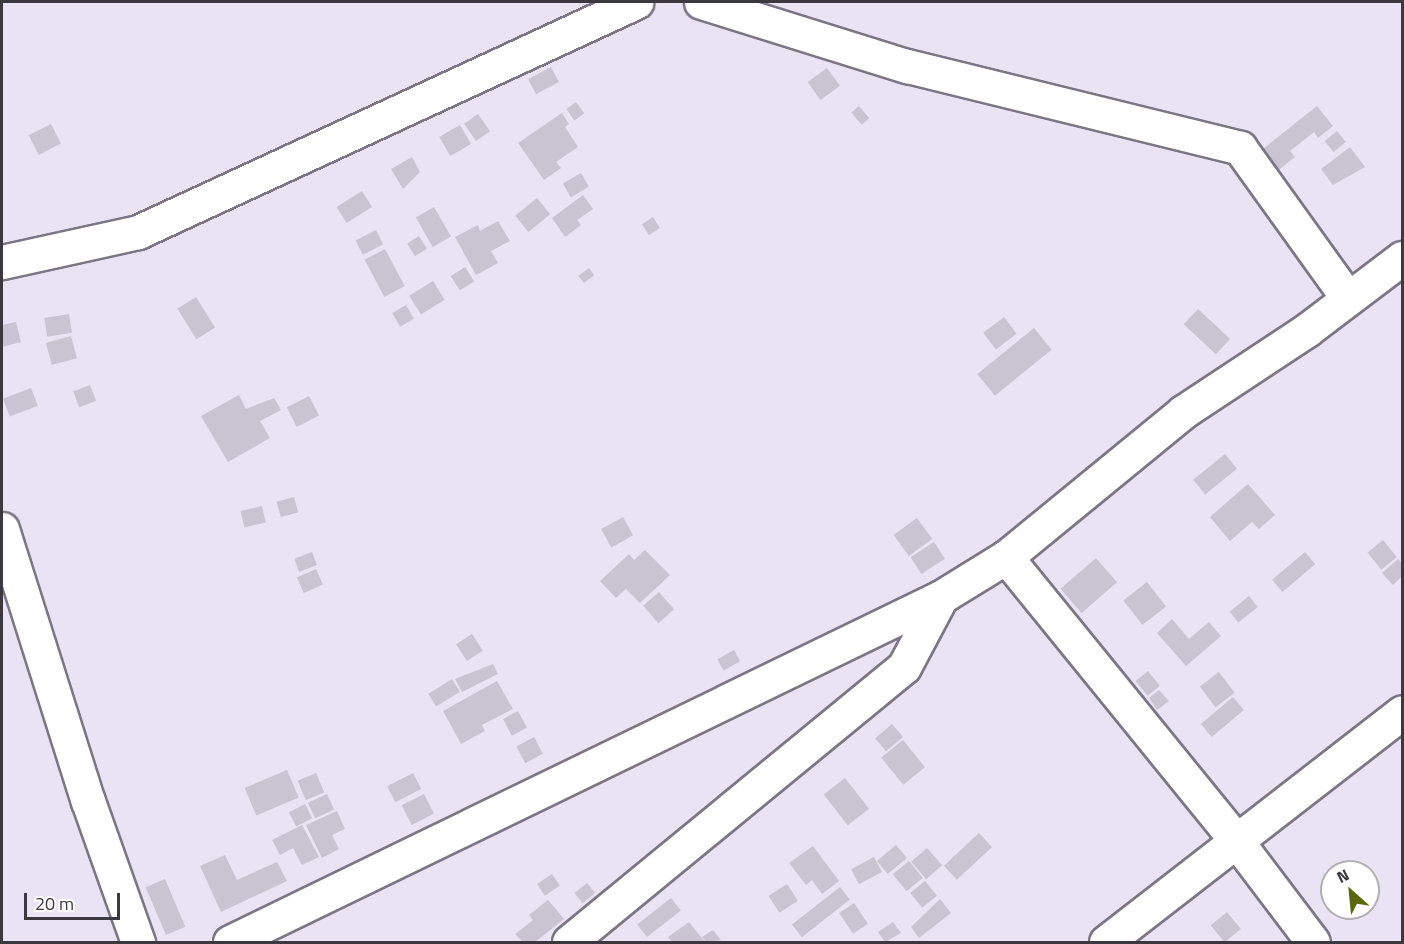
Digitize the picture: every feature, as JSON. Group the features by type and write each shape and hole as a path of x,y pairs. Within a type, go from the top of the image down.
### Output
{"street":[{"path":"2,262 138,232 636,2"},
{"path":"701,2 907,66 1240,148 1333,284 1347,297"},
{"path":"230,942 941,597 1006,557 1184,412 1307,330 1347,297 1402,258"},
{"path":"2,529 88,801 138,942"},
{"path":"1006,557 1235,839 1313,942"},
{"path":"569,942 904,667 941,597"},
{"path":"1106,942 1235,839 1402,712"}],"building":[{"path":"551,67 559,82 536,94 528,79"},
{"path":"827,68 840,86 821,100 808,82"},
{"path":"576,102 584,113 575,120 566,109"},
{"path":"859,106 869,118 862,125 851,112"},
{"path":"1317,106 1333,126 1318,138 1314,132 1290,151 1295,157 1276,172 1259,152"},
{"path":"562,113 569,124 565,127 578,147 556,162 561,168 544,180 518,143"},
{"path":"478,114 490,131 476,141 464,124"},
{"path":"51,124 61,144 39,155 29,135"},
{"path":"460,125 471,144 450,156 439,137"},
{"path":"1337,131 1346,142 1333,152 1325,141"},
{"path":"1350,147 1365,167 1333,185 1321,169"},
{"path":"412,157 420,172 403,189 391,169"},
{"path":"581,173 589,187 571,197 563,184"},
{"path":"362,191 372,207 347,223 337,207"},
{"path":"583,195 593,209 577,220 581,225 565,237 552,218"},
{"path":"537,198 550,214 528,232 515,216"},
{"path":"434,207 451,236 433,247 416,218"},
{"path":"653,217 660,228 649,235 642,224"},
{"path":"498,221 510,241 491,251 498,263 476,275 455,237 478,225 480,231"},
{"path":"376,230 383,244 363,255 356,240"},
{"path":"419,236 427,249 415,256 407,243"},
{"path":"385,249 405,286 384,297 365,260"},
{"path":"465,267 474,281 460,291 451,276"},
{"path":"589,268 594,275 584,283 578,276"},
{"path":"433,281 445,300 421,314 409,296"},
{"path":"196,297 215,328 196,339 177,309"},
{"path":"406,305 414,319 400,327 392,313"},
{"path":"1198,309 1230,339 1216,354 1184,324"},
{"path":"69,314 72,333 47,337 44,318"},
{"path":"1004,317 1017,334 996,349 983,333"},
{"path":"16,322 21,342 2,347 2,325"},
{"path":"1034,328 1052,350 995,396 977,374"},
{"path":"71,336 77,358 52,365 46,343"},
{"path":"90,385 96,401 79,407 73,391"},
{"path":"31,388 38,406 10,416 3,399"},
{"path":"239,395 246,409 274,398 281,410 260,421 270,438 228,462 201,416"},
{"path":"309,396 319,416 297,427 287,407"},
{"path":"1225,454 1237,469 1205,495 1193,480"},
{"path":"1248,484 1275,515 1259,529 1252,522 1230,541 1210,517"},
{"path":"294,497 298,512 281,517 277,502"},
{"path":"262,506 266,523 244,528 241,511"},
{"path":"623,517 633,535 611,547 601,529"},
{"path":"917,518 932,539 909,556 894,535"},
{"path":"1383,540 1397,557 1381,570 1367,553"},
{"path":"934,542 945,559 921,574 911,557"},
{"path":"645,550 670,575 640,603 626,589 616,598 600,581 629,554 634,560"},
{"path":"312,552 317,565 299,572 294,559"},
{"path":"1305,552 1315,564 1282,592 1272,580"},
{"path":"1096,558 1117,582 1082,613 1061,589"},
{"path":"1398,559 1402,564 1402,576 1393,585 1382,573"},
{"path":"316,569 323,585 304,593 297,578"},
{"path":"1147,582 1166,606 1142,625 1123,600"},
{"path":"659,592 674,609 658,623 643,606"},
{"path":"1249,596 1258,607 1238,623 1230,612"},
{"path":"1172,619 1189,639 1209,622 1221,636 1186,666 1157,633"},
{"path":"472,634 483,651 467,661 456,644"},
{"path":"734,650 740,661 724,671 717,659"},
{"path":"493,664 498,674 462,692 455,679"},
{"path":"1148,671 1160,686 1148,696 1136,681"},
{"path":"1219,672 1235,693 1215,707 1200,686"},
{"path":"452,679 460,692 436,707 428,694"},
{"path":"497,681 513,709 482,725 485,731 461,744 443,711"},
{"path":"1159,690 1169,701 1157,710 1149,698"},
{"path":"1233,697 1244,710 1212,737 1201,724"},
{"path":"518,711 527,728 512,736 503,719"},
{"path":"892,724 903,737 886,751 875,738"},
{"path":"534,737 543,754 525,763 516,746"},
{"path":"903,740 925,767 903,785 881,758"},
{"path":"287,770 299,798 256,816 245,788"},
{"path":"316,773 324,792 306,800 298,781"},
{"path":"413,773 421,789 395,802 387,786"},
{"path":"845,778 869,809 848,825 824,795"},
{"path":"327,794 334,809 315,818 308,803"},
{"path":"424,794 434,814 412,825 402,805"},
{"path":"305,804 312,818 296,826 289,812"},
{"path":"337,811 345,829 332,835 339,849 322,858 306,825"},
{"path":"302,825 319,857 302,865 293,848 280,855 272,840"},
{"path":"979,833 992,847 957,880 944,866"},
{"path":"896,845 907,858 888,874 877,861"},
{"path":"813,846 839,881 822,894 812,880 806,885 789,863"},
{"path":"927,848 942,865 926,879 911,862"},
{"path":"225,855 237,880 277,862 287,881 221,912 200,866"},
{"path":"874,857 882,872 859,884 851,869"},
{"path":"909,861 923,878 907,891 893,874"},
{"path":"552,874 560,886 545,896 537,884"},
{"path":"165,879 185,927 166,935 146,887"},
{"path":"925,881 937,896 922,908 910,893"},
{"path":"587,883 595,893 583,903 575,893"},
{"path":"787,884 798,901 779,913 769,896"},
{"path":"840,887 850,900 802,937 792,925"},
{"path":"671,898 681,911 647,937 637,924"},
{"path":"940,899 951,913 919,938 911,927"},
{"path":"548,900 564,919 535,942 523,942 515,934 533,920 529,915"},
{"path":"854,903 868,924 853,934 839,913"},
{"path":"1227,912 1241,929 1224,942 1211,925"},
{"path":"689,922 705,942 672,942 668,937"},
{"path":"893,922 901,933 885,942 878,932"},
{"path":"713,930 721,940 706,942 702,937"}]}
